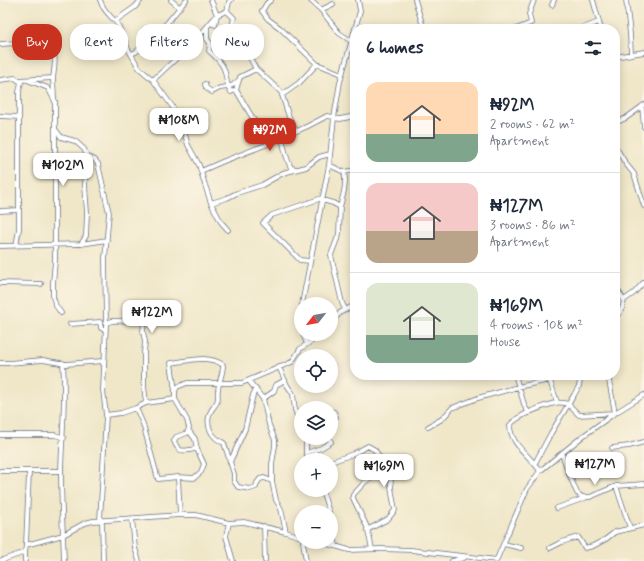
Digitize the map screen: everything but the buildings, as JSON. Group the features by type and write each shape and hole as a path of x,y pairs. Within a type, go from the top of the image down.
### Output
{"street":[{"path":"100,0 102,8 115,21 121,32 125,45 139,68 153,80 172,106 183,128 188,145 200,164 204,185 219,219 228,230"},
{"path":"115,21 135,7 141,0"},
{"path":"171,0 179,7"},
{"path":"166,24 186,0"},
{"path":"211,0 217,15"},
{"path":"228,12 229,2 231,0"},
{"path":"271,0 262,11 268,19 280,28 317,64 342,74"},
{"path":"310,0 321,10 339,33 350,40"},
{"path":"356,24 360,11 358,0"},
{"path":"416,0 422,24"},
{"path":"528,24 530,23 529,14 534,0"},
{"path":"552,5 554,0"},
{"path":"592,0 599,22 594,24"},
{"path":"626,0 631,54"},
{"path":"321,10 333,4"},
{"path":"153,80 193,43 217,15 228,12"},
{"path":"228,12 234,18 232,24"},
{"path":"209,25 207,39 210,43 209,51 211,53"},
{"path":"0,44 41,43 48,45 54,54 55,246 53,297 56,306 61,313"},
{"path":"303,297 329,165 334,117 342,74 350,45"},
{"path":"131,54 136,52"},
{"path":"620,56 644,52"},
{"path":"218,60 224,68 228,87 231,92 236,90"},
{"path":"251,60 256,69 277,87 282,95 289,117 296,131"},
{"path":"282,95 299,83 317,64"},
{"path":"205,84 206,88 212,92 220,88 233,85 240,79 240,77 256,69"},
{"path":"0,80 15,78 18,80 27,80 53,78"},
{"path":"236,90 240,79"},
{"path":"16,246 19,229 19,92 21,82 18,80"},
{"path":"27,80 48,88 55,101"},
{"path":"236,90 268,144"},
{"path":"620,121 643,105"},
{"path":"643,105 644,127"},
{"path":"0,116 19,116"},
{"path":"201,171 224,160 282,138 326,116 340,119 350,117"},
{"path":"55,129 61,137 74,141 84,149 87,156 85,185 87,213 86,236 81,244"},
{"path":"282,138 284,150 291,168 298,169"},
{"path":"212,203 262,185 282,173 306,167 319,157 330,154"},
{"path":"620,154 634,174 644,206"},
{"path":"87,156 95,160 101,175 109,213 105,258 106,330 103,390"},
{"path":"329,165 344,172 350,171"},
{"path":"344,172 344,195 340,208 339,234 331,255 342,304 345,309"},
{"path":"310,261 300,260 263,223 272,215 322,199 333,203 340,208"},
{"path":"0,211 19,210"},
{"path":"0,246 55,246 107,240"},
{"path":"624,300 634,293 644,282"},
{"path":"0,283 41,284"},
{"path":"620,294 624,300 623,308 620,312"},
{"path":"338,316 345,309 350,307"},
{"path":"106,323 112,321 144,320 144,386 146,403"},
{"path":"70,324 100,322 101,328 106,330"},
{"path":"175,391 177,387 187,383 242,383 292,362 300,349 312,341"},
{"path":"136,408 143,424 158,479 178,477 194,478 201,472 204,464 195,439 189,431 187,420 175,399 171,362 205,358 219,362 223,366 223,374 217,391 218,399 210,414 209,427 213,436 224,442 234,474 234,481 238,487 243,489 256,487 260,479 264,478 272,481"},
{"path":"0,363 9,364 43,360 63,363 103,361 103,390 106,414 101,520 103,561"},
{"path":"63,363 65,397 63,407 64,438 62,471 64,561"},
{"path":"279,367 293,394 294,402"},
{"path":"248,380 263,399 267,420 275,440 272,464 272,481 276,500 281,509 286,532"},
{"path":"263,399 274,391 276,386 285,380"},
{"path":"516,380 525,407 529,413"},
{"path":"428,428 442,419 452,408 478,398 549,380 557,402"},
{"path":"535,463 574,396 580,380"},
{"path":"609,380 615,413"},
{"path":"230,462 245,429 253,395 256,389"},
{"path":"338,547 349,550 412,550 465,559 496,560 527,489 540,471 583,436 615,413 643,396"},
{"path":"106,414 121,413 146,403 175,399"},
{"path":"540,471 535,463 518,445 510,430 510,425 513,421 557,402 568,404 580,415 615,413"},
{"path":"58,435 64,429"},
{"path":"189,431 176,438 174,441 181,450 185,451 197,448"},
{"path":"0,435 58,435 64,438"},
{"path":"612,448 644,442"},
{"path":"306,445 306,453 326,445"},
{"path":"338,459 368,446 375,450 390,474 395,510 388,519 367,530"},
{"path":"562,454 577,493 582,497 590,497"},
{"path":"390,474 392,468 396,464 405,463"},
{"path":"372,549 367,530 353,495 365,482 386,468"},
{"path":"0,471 62,471"},
{"path":"25,561 29,472"},
{"path":"178,477 180,514"},
{"path":"557,508 578,499 590,497 616,486 644,484"},
{"path":"616,486 630,528"},
{"path":"26,545 63,535 90,521 132,519 180,514 196,515 229,523 240,522 264,526 294,535"},
{"path":"132,519 132,533 139,561"},
{"path":"229,523 226,536 233,561"},
{"path":"550,548 578,537 585,548 593,546 615,532 644,525"},
{"path":"264,526 265,561"},
{"path":"504,544 521,548"},
{"path":"304,549 306,561"},
{"path":"0,561 25,552"},
{"path":"452,561 465,559"}]}
